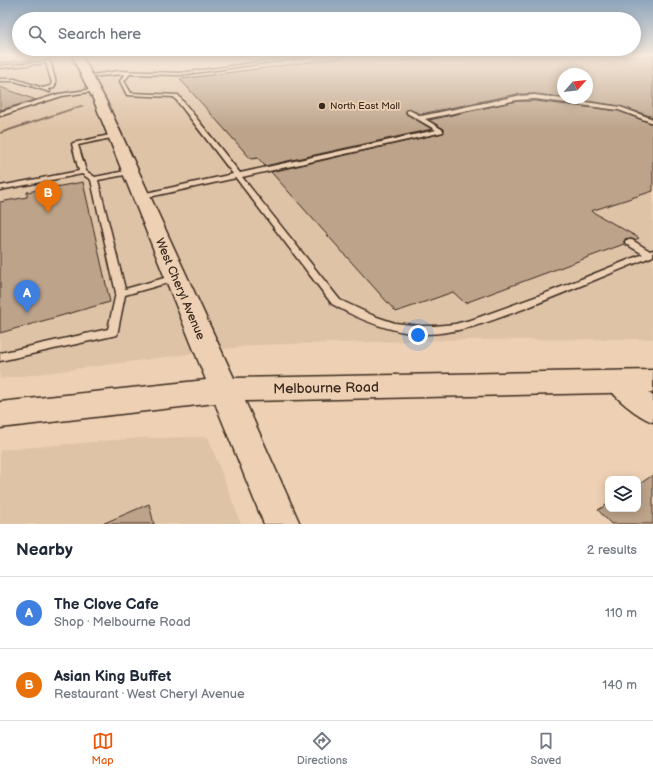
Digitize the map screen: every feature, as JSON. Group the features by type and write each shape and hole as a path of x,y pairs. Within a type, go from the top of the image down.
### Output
{"street":[{"name":"West Cheryl Avenue","path":"89,80 282,524"},
{"name":"Melbourne Road","path":"0,415 224,390 618,383 653,381"},
{"path":"618,383 653,411"}],"lane":[{"path":"16,80 61,95"},
{"path":"43,89 52,87 54,83 53,80"},
{"path":"122,80 129,94 176,96 336,302 356,314 386,324 434,330 472,323 552,295 651,253"},
{"path":"0,114 61,95 94,90"},
{"path":"420,118 517,98 535,97 620,109 653,121"},
{"path":"409,112 448,135"},
{"path":"140,197 441,131"},
{"path":"114,136 75,144 83,172 94,179 130,172"},
{"path":"0,188 83,172"},
{"path":"0,357 113,332 121,293 94,179"},
{"path":"629,242 651,253"},
{"path":"121,293 176,278"}],"shaded area":[{"name":"North East Mall","path":"0,80 557,80 557,104 593,104 593,80 653,80 653,339 452,340 256,345 0,379"},
{"path":"208,437 241,524 0,524 0,450 139,438"}],"building":[{"name":"North East Mall","path":"181,80 557,80 557,96 517,94 421,114 408,109 406,111 406,114 432,129 265,166 258,158 251,159"},
{"name":"North East Mall","path":"593,80 653,80 653,117 620,106 593,102"},
{"path":"0,87 36,100 0,110"},
{"path":"517,101 535,101 619,111 653,124 653,191 591,211 639,238 635,240 626,238 624,244 465,303 453,292 396,312 271,172 443,133 444,129 429,120"},
{"path":"83,182 110,302 0,333 0,202 27,197 27,192"},
{"path":"653,475 653,524 611,524 598,510 605,506 605,512 641,512 641,483"},
{"path":"149,504 154,524 102,524"}],"waterway":[{"path":"0,133 82,106"}],"place":[{"name":"North East Mall","path":"322,106"},
{"name":"Asian King Buffet","path":"48,213"},
{"name":"The Clove Cafe","path":"27,313"}]}
